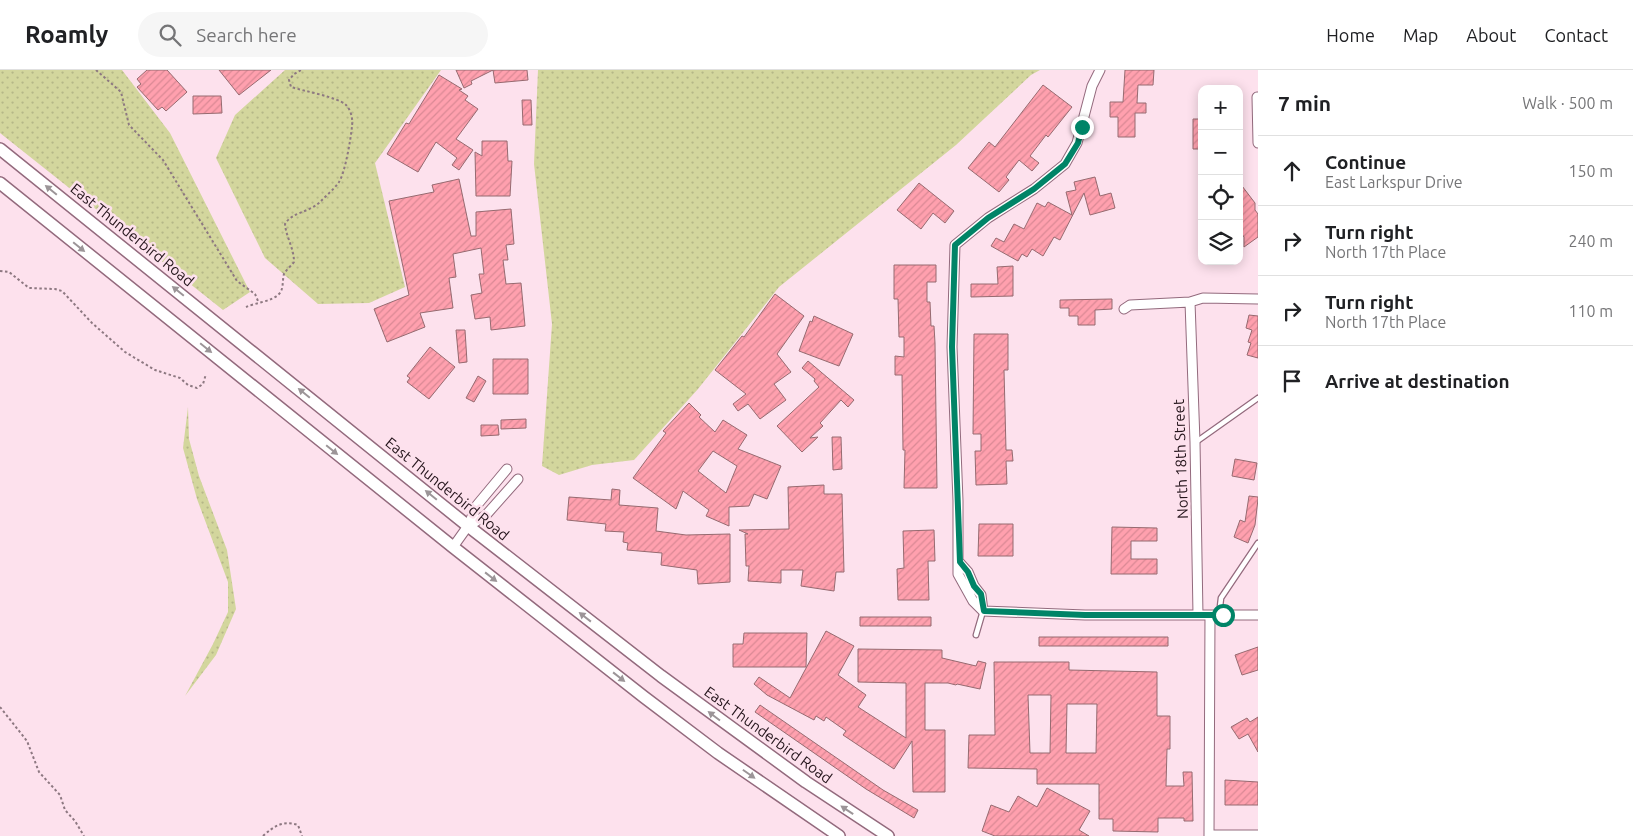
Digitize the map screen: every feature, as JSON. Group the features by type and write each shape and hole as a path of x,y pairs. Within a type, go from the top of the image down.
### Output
{"main road":[{"name":"East Thunderbird Road","path":"0,149 468,526 661,676 806,782 888,836"},
{"path":"0,183 453,547 644,697 718,753 838,836"}],"street":[{"path":"1100,70 1092,86 1078,143 1065,164 1034,189 988,218 955,245 952,347 960,562 981,594 984,611 1085,615 1258,615"},
{"path":"1257,98 1258,143"},
{"path":"1124,309 1130,305 1190,302 1203,298 1258,299"},
{"name":"North 18th Street","path":"1190,302 1198,615"},
{"path":"453,547 468,526 478,504 507,469"},
{"path":"468,526 486,515 518,479"},
{"path":"1215,615 1209,836 1258,835"}],"lane":[{"path":"1195,442 1258,398"},
{"path":"1215,615 1221,598 1258,542"},
{"path":"976,635 984,611"}],"path":[{"path":"96,70 121,92 128,125 163,160 237,281 255,294 258,302"},
{"path":"246,307 270,300 279,294 285,272 294,262 285,224 291,216 306,212 318,203 339,182 344,167 352,126 351,113 345,103 327,96 291,87 289,80 301,70"},
{"path":"0,271 9,272 29,288 62,291 110,340 125,352 155,370 180,378 188,385 197,388 203,384 206,374"},
{"path":"0,707 27,741 39,772 60,795 65,810 75,821 84,836"},
{"path":"263,836 280,823 292,822 298,825 302,836"}],"green space":[{"path":"0,70 122,70 170,133 250,292 223,310 0,133"},
{"path":"285,70 441,70 375,163 405,287 369,303 318,304 265,258 216,158 235,115"},
{"path":"538,70 1040,70 1031,75 956,145 779,287 698,389 634,460 592,465 559,475 542,466 552,324 534,164"},
{"path":"188,407 189,439 199,476 227,550 236,609 216,655 185,696 228,612 228,582 197,499 183,448"}],"building":[{"path":"147,70 167,70 187,92 166,111 162,107 158,110 137,87 141,84 137,79"},
{"path":"219,70 271,70 239,95"},
{"path":"456,70 493,70 471,81 472,84 464,88"},
{"path":"493,70 527,70 528,80 495,83"},
{"path":"1125,70 1154,70 1153,85 1138,85 1137,103 1146,103 1146,113 1135,113 1135,137 1118,137 1118,117 1110,117 1110,102 1123,102"},
{"path":"439,75 462,89 459,90 468,96 465,100 478,109 456,139 473,150 459,170 452,165 457,158 436,142 418,172 387,154 406,123 409,124"},
{"path":"1043,85 1072,107 1048,137 1046,135 1030,156 1039,163 1032,171 1019,160 1006,177 1009,180 999,192 968,168 989,142 995,147"},
{"path":"193,96 221,96 222,113 193,114"},
{"path":"522,100 531,100 532,125 523,125"},
{"path":"1193,119 1198,119 1198,149 1193,149"},
{"path":"482,141 507,141 508,161 512,161 510,196 476,196 475,152 482,156"},
{"path":"1095,177 1100,196 1111,193 1115,208 1090,215 1084,193 1060,240 1054,237 1043,256 1032,249 1027,257 1022,254 1018,261 991,246 996,238 1004,242 1014,224 1024,229 1037,203 1045,207 1048,202 1072,215 1066,192 1076,190 1074,182"},
{"path":"459,179 471,236 476,236 476,212 511,209 514,244 506,245 508,260 503,260 506,284 521,283 525,326 491,330 490,317 475,319 471,295 482,293 479,274 484,274 481,248 453,254 456,277 449,278 453,308 420,313 425,327 387,342 374,309 409,295 389,201 434,192 432,185"},
{"path":"919,183 954,211 945,223 933,213 921,229 897,210"},
{"path":"1243,187 1255,203 1255,210 1258,214 1258,237 1244,247"},
{"path":"894,265 936,265 936,282 927,282 927,302 930,302 931,326 934,326 935,343 937,488 904,488 905,450 903,450 902,375 895,375 895,356 904,357 904,337 899,337 898,299 894,299"},
{"path":"1013,266 1013,296 971,297 971,284 998,284 997,267"},
{"path":"775,294 804,316 777,354 791,372 774,384 786,400 760,419 748,404 738,411 733,404 746,394 715,370 742,336 744,337"},
{"path":"1112,299 1112,309 1095,310 1095,325 1078,325 1078,316 1069,316 1069,308 1060,308 1060,300"},
{"path":"1249,315 1258,316 1258,358 1247,355 1251,343 1248,342 1252,330 1246,328"},
{"path":"814,316 853,334 839,366 799,351 810,321 812,322"},
{"path":"456,330 465,330 467,362 459,363"},
{"path":"974,334 1008,334 1008,370 1004,370 1006,450 1012,450 1013,461 1006,461 1007,484 976,485 975,451 981,451 981,434 973,434"},
{"path":"430,347 455,367 429,399 407,382 410,378 407,376"},
{"path":"493,359 528,359 528,394 493,394"},
{"path":"808,361 854,400 848,407 841,400 820,423 823,426 810,438 818,437 802,452 777,426 819,387 814,381 815,379 802,368"},
{"path":"478,376 486,381 474,402 466,398"},
{"path":"689,403 701,415 699,417 715,432 723,420 747,435 738,449 781,466 767,499 754,494 749,506 729,507 729,526 706,516 709,510 683,491 676,509 633,478 666,433 663,431","holes":["713,451 737,466 726,493 698,471"]},
{"path":"526,419 526,428 501,429 501,420"},
{"path":"481,425 498,425 499,435 481,436"},
{"path":"832,437 841,437 842,469 833,470"},
{"path":"1235,459 1257,463 1254,480 1232,476"},
{"path":"824,485 824,494 842,494 844,572 836,572 834,591 801,586 803,570 781,570 781,583 748,581 749,566 746,566 745,534 748,534 739,530 789,529 788,487"},
{"path":"612,489 620,490 619,505 658,508 656,531 686,535 730,534 730,582 698,584 697,570 661,565 662,553 627,550 628,543 623,542 624,532 605,531 606,524 567,520 569,497 611,500"},
{"path":"1249,496 1258,497 1258,499 1255,525 1248,543 1234,537 1240,520 1245,522"},
{"path":"979,524 1013,524 1013,556 978,556"},
{"path":"1112,527 1157,528 1157,541 1131,541 1131,559 1157,559 1157,574 1111,574"},
{"path":"934,530 935,561 928,561 929,600 898,600 897,569 904,568 903,531"},
{"path":"860,617 931,617 931,626 860,626"},
{"path":"826,631 854,646 838,675 866,695 858,707 906,738 906,683 858,682 858,649 942,650 942,658 976,666 978,661 986,663 980,689 948,683 925,683 925,730 945,730 945,792 913,792 912,741 894,769 843,735 846,731 826,717 824,721 816,716 814,720 767,695 754,684 759,677 790,698"},
{"path":"744,633 807,633 806,667 733,667 733,644 743,644"},
{"path":"1039,637 1168,637 1168,646 1039,646"},
{"path":"1258,647 1258,670 1242,675 1235,655"},
{"path":"994,662 1069,662 1069,670 1157,672 1157,716 1170,716 1170,749 1167,749 1166,786 1184,786 1183,772 1192,772 1193,821 1184,821 1184,818 1158,818 1158,832 1113,831 1113,819 1099,819 1099,784 1037,784 1037,769 968,768 969,735 995,735","holes":["1028,695 1051,695 1050,753 1030,753","1067,704 1097,704 1096,753 1066,753"]},
{"path":"760,705 883,790 918,810 914,818 866,789 755,712"},
{"path":"1258,717 1258,752 1248,734 1239,739 1231,727 1247,718 1250,722"},
{"path":"1225,780 1258,782 1258,805 1225,805"},
{"path":"1047,788 1090,811 1079,830 1089,836 995,836 982,831 991,805 1009,812 1018,796 1037,807"}],"route":[{"path":"1082,127 1078,143 1065,164 1034,189 988,218 955,245 952,347 960,562 981,594 984,611 1085,615 1223,615"}]}
